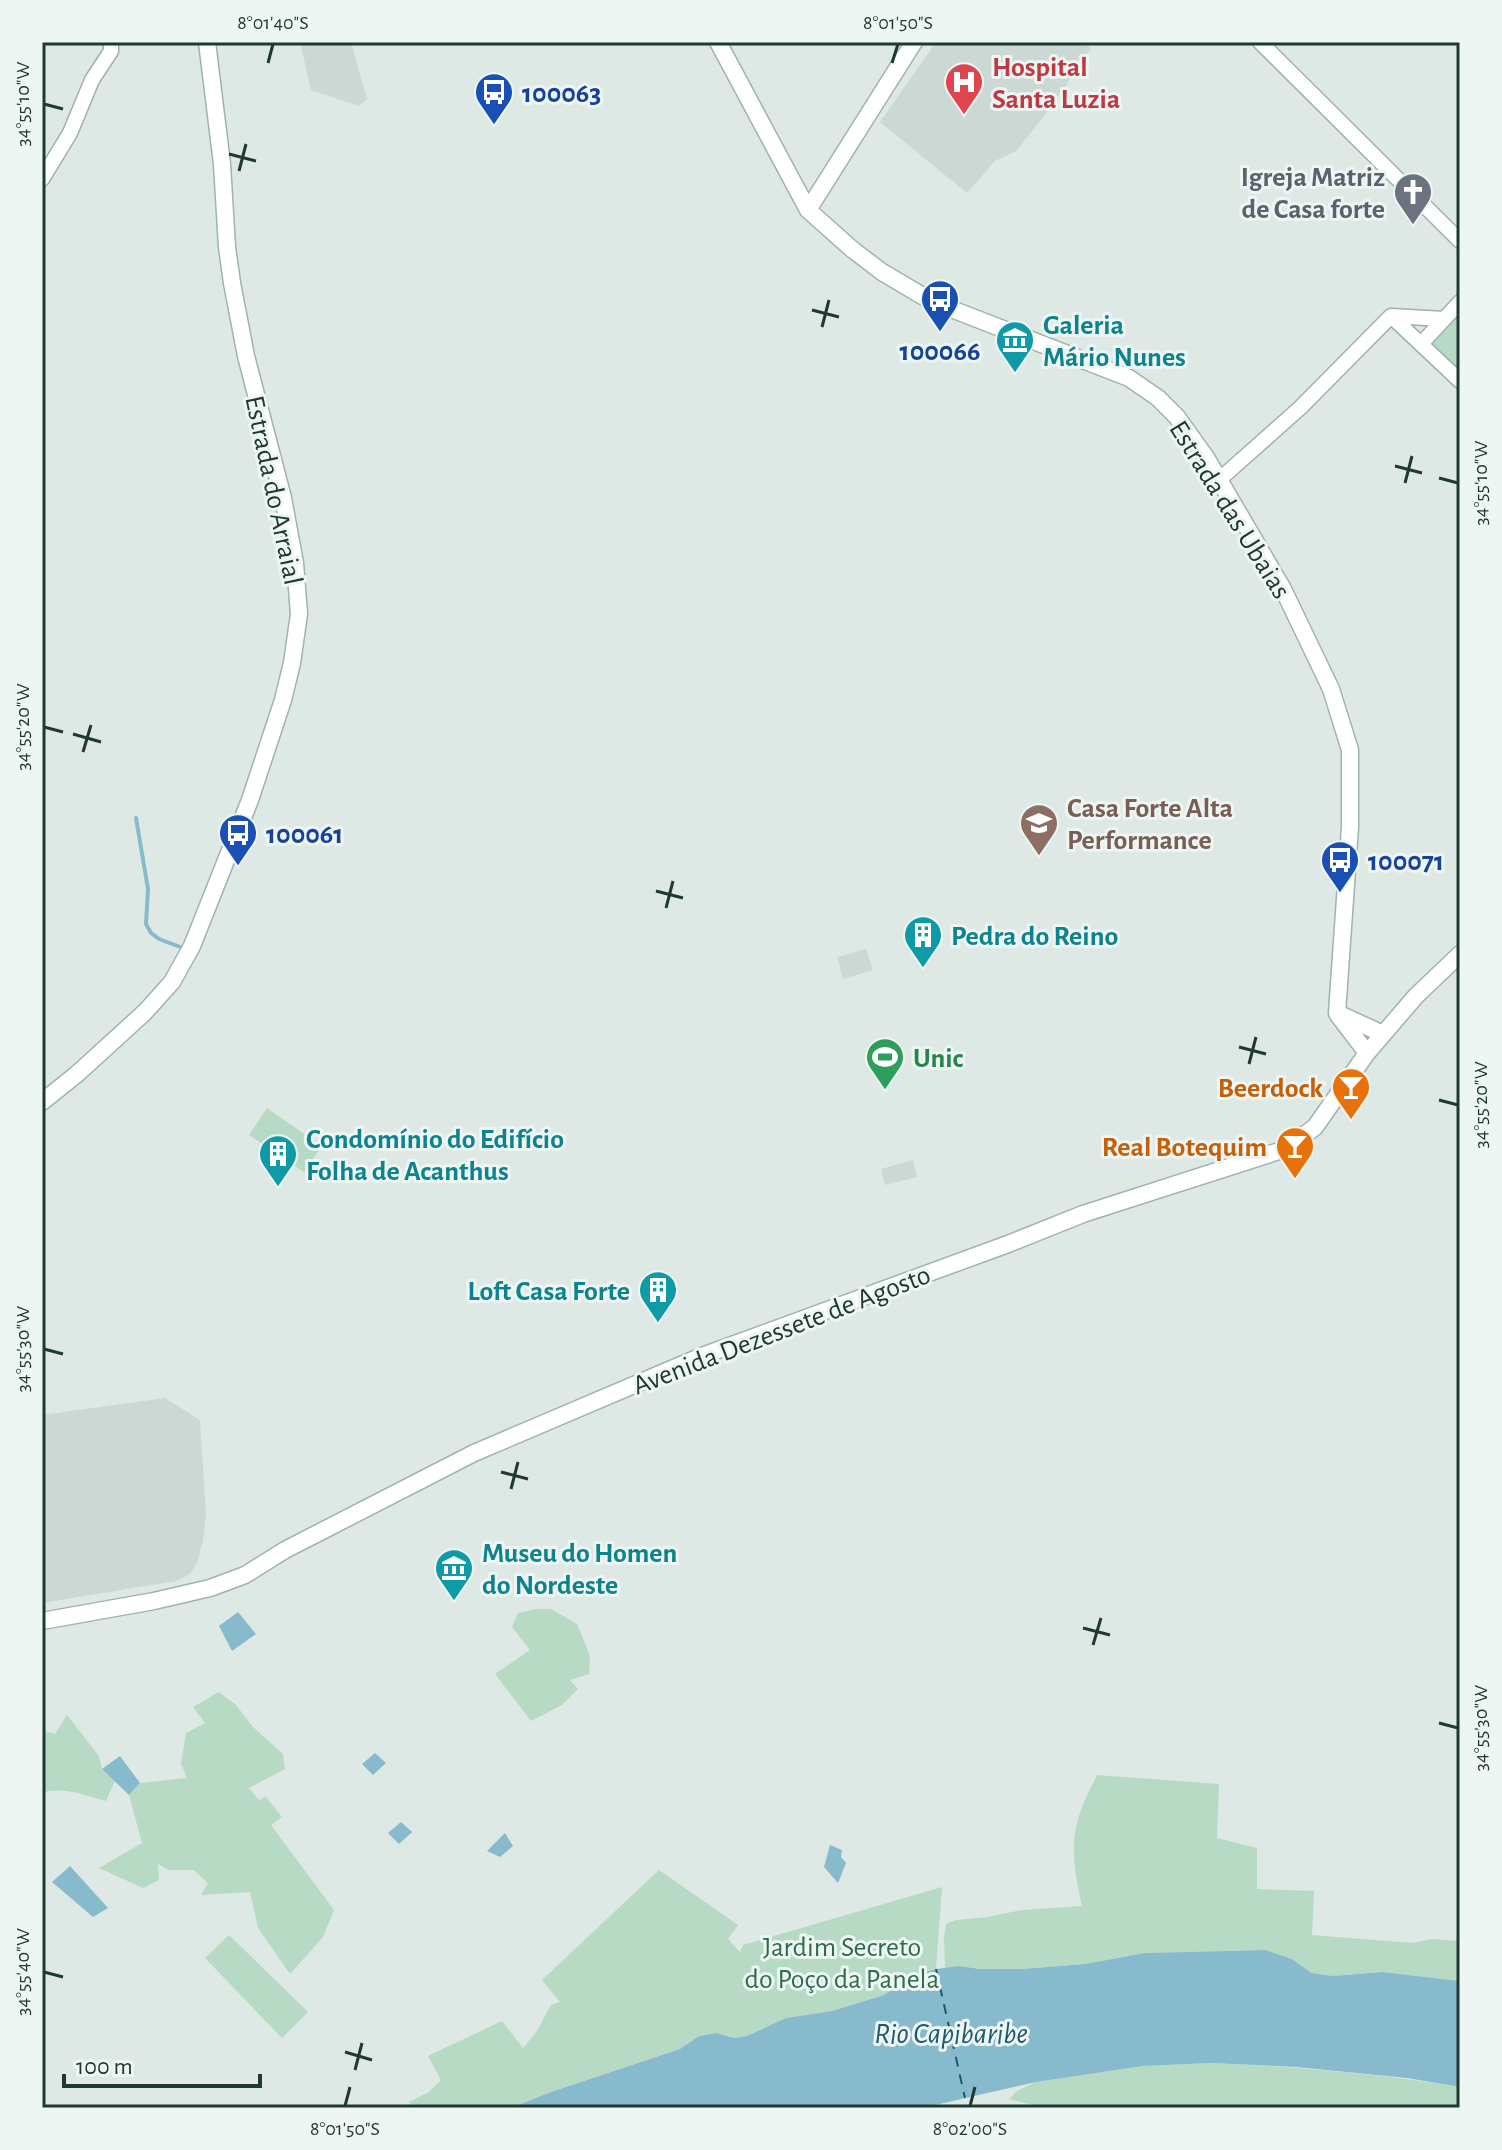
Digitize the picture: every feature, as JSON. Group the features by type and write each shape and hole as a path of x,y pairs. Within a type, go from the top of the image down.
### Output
{"main road":[{"name":"Estrada do Arraial","path":"42,1102 145,1012 172,982 192,946 250,800 292,663 299,614 295,563 283,498 246,356 232,283 207,42"},
{"name":"Estrada das Ubaias","path":"718,42 808,210 882,272 931,301 1129,378 1158,398 1177,417 1220,479 1283,589 1331,689 1350,750 1350,827 1337,1013"},
{"path":"808,210 914,42"},
{"name":"Avenida Dezessete de Agosto","path":"42,1621 154,1601 210,1588 245,1575 285,1550 474,1453 702,1356 1083,1214 1279,1151 1315,1127 1367,1053 1416,996 1460,954"},
{"path":"1337,1013 1383,1034"},
{"path":"1337,1013 1367,1053"}],"street":[{"path":"42,179 70,133 92,80 111,51 111,42"},
{"path":"1260,42 1460,241"},
{"path":"1421,344 1460,302"},
{"path":"1391,316 1460,381"},
{"path":"1220,479 1301,407 1391,316 1444,319"}],"shaded area":[{"path":"300,42 351,42 367,99 359,106 311,90"},
{"name":"Hospital Santa Luzia","path":"936,42 1082,42 1091,48 1049,110 1016,151 995,161 967,193 880,122"},
{"path":"866,949 873,970 843,979 837,957"},
{"path":"913,1160 917,1177 885,1185 881,1169"},
{"path":"165,1398 200,1420 206,1514 197,1563 190,1574 176,1581 42,1603 42,1415"}],"green space":[{"path":"1460,307 1460,372 1431,344 1430,339"},
{"path":"267,1108 322,1146 304,1172 249,1135"},
{"path":"551,1609 577,1624 590,1656 589,1674 570,1680 578,1689 562,1705 531,1721 495,1674 530,1650 512,1627 518,1613"},
{"path":"219,1692 236,1705 253,1727 283,1754 285,1769 249,1788 259,1800 266,1797 282,1817 271,1825 334,1910 323,1937 290,1974 258,1928 250,1892 201,1895 208,1883 194,1870 168,1870 158,1864 159,1880 143,1888 99,1868 142,1843 129,1795 140,1783 187,1778 181,1764 186,1733 205,1723 193,1707"},
{"path":"67,1715 99,1756 102,1769 115,1781 106,1801 66,1791 42,1793 42,1730 55,1734"},
{"path":"1097,1775 1219,1784 1217,1838 1257,1848 1257,1889 1314,1891 1312,1935 1413,1943 1431,1939 1460,1941 1460,1981 1382,1972 1333,1976 1310,1973 1292,1959 1266,1950 1145,1953 1085,1964 1023,1969 945,1968 946,1924 1022,1910 1082,1906 1075,1864 1075,1833 1081,1810"},
{"name":"Jardim Secreto do Poço da Panela","path":"659,1870 738,1925 728,1939 740,1952 743,1945 942,1887 936,1969 912,1976 884,1995 832,2011 786,2018 747,2036 734,2038 716,2033 699,2036 680,2049 511,2108 411,2108 409,2102 429,2092 441,2080 428,2056 502,2021 523,2048 537,2031 551,2005 560,2002 542,1980"},
{"path":"229,1935 308,2012 282,2038 205,1958"},
{"path":"1211,2063 1336,2071 1460,2087 1460,2108 1036,2108 1009,2099 1017,2091 1036,2082 1143,2066"}],"water":[{"path":"238,1612 256,1634 232,1651 219,1626"},
{"path":"375,1753 386,1763 373,1775 362,1764"},
{"path":"120,1756 140,1783 129,1795 102,1769"},
{"path":"401,1822 412,1832 399,1844 388,1833"},
{"path":"505,1833 513,1846 500,1857 487,1851"},
{"path":"830,1845 842,1850 841,1857 846,1863 838,1883 824,1867"},
{"path":"70,1866 108,1908 93,1917 52,1882"},
{"name":"Rio Capibaribe","path":"1266,1950 1292,1959 1311,1973 1333,1976 1382,1972 1460,1981 1460,2087 1407,2078 1296,2067 1211,2063 1143,2066 1036,2082 922,2108 511,2108 680,2049 699,2036 716,2033 734,2038 747,2036 786,2018 832,2011 884,1995 912,1976 936,1969 959,1966 1023,1969 1085,1964 1145,1953"}],"waterway":[{"path":"136,818 148,889 146,924 159,939 183,948"}],"ferry route":[{"path":"936,1969 965,2098"}],"place":[{"name":"Hospital Santa Luzia","path":"964,116"},
{"name":"100063","path":"494,126"},
{"name":"Igreja Matriz de Casa forte","path":"1413,226"},
{"name":"100066","path":"940,333"},
{"name":"Galeria Mário Nunes","path":"1015,374"},
{"name":"Casa Forte Alta Performance","path":"1039,857"},
{"name":"100061","path":"238,867"},
{"name":"100071","path":"1340,894"},
{"name":"Pedra do Reino","path":"923,969"},
{"name":"Unic","path":"885,1091"},
{"name":"Beerdock","path":"1351,1121"},
{"name":"Real Botequim","path":"1295,1180"},
{"name":"Condomínio do Edifício Folha de Acanthus","path":"278,1188"},
{"name":"Loft Casa Forte","path":"658,1324"},
{"name":"Museu do Homen do Nordeste","path":"454,1602"}]}
